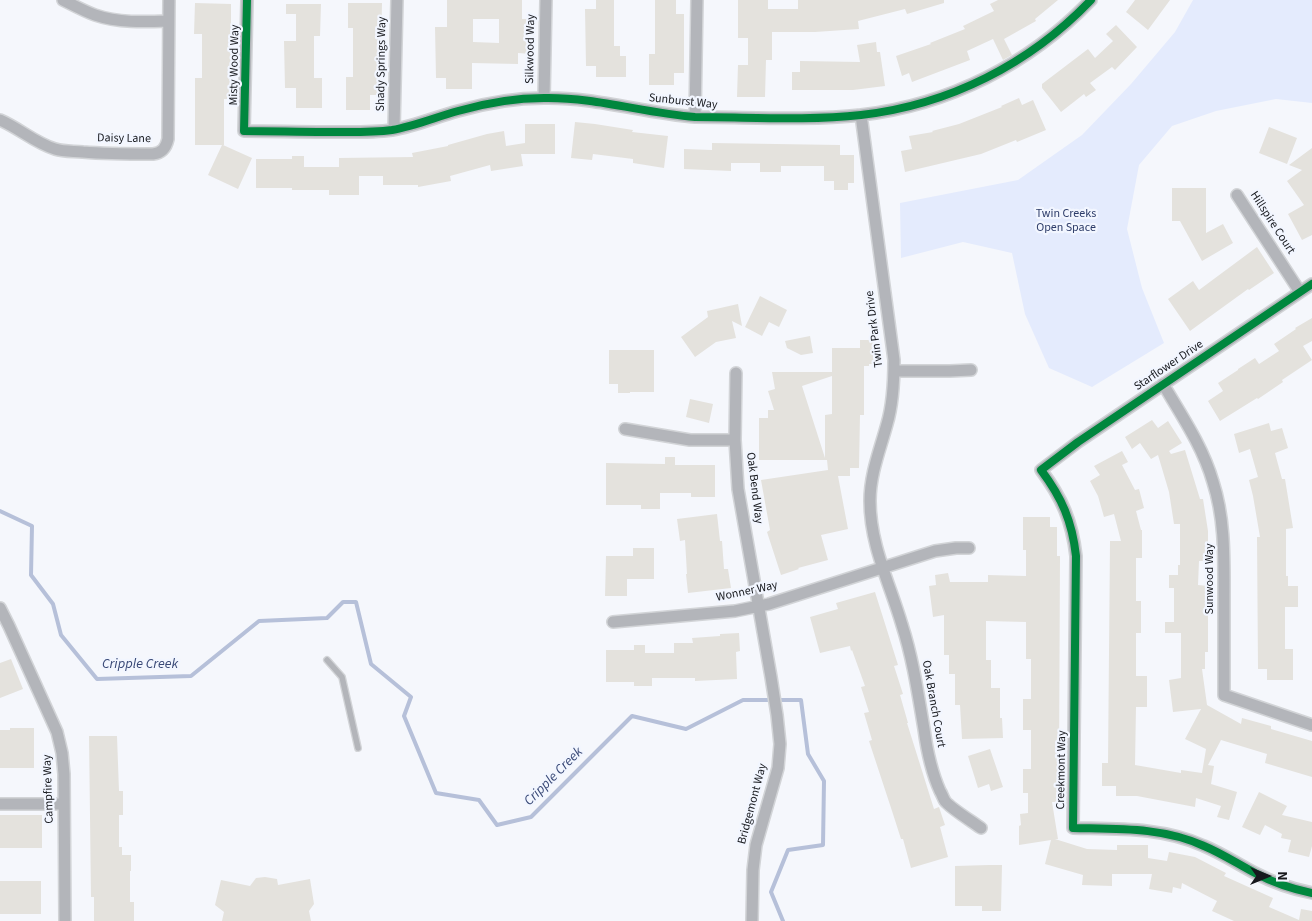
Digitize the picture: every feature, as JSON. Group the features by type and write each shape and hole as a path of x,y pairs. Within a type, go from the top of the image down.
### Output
{"street":[{"path":"63,0 95,15 116,20 168,21"},
{"name":"Daisy Lane","path":"0,120 10,124 34,140 54,149 102,153 159,153 167,146 168,139 169,0"},
{"name":"Misty Wood Way","path":"244,131 248,0"},
{"name":"Shady Springs Way","path":"394,130 397,0"},
{"name":"Silkwood Way","path":"544,98 546,0"},
{"path":"694,117 697,0"},
{"name":"Sunburst Way","path":"244,131 365,132 394,130 491,103 544,98 569,98 602,102 694,117 808,118 861,115 896,110 934,100 970,86 1004,68 1040,45 1091,0"},
{"name":"Twin Park Drive","path":"861,115 894,360 893,394 890,413 872,477 870,501 871,525 882,568"},
{"name":"Hillspire Court","path":"1237,195 1300,292"},
{"name":"Starflower Drive","path":"1041,470 1078,442 1312,284"},
{"path":"894,371 971,370"},
{"name":"Oak Bend Way","path":"736,373 735,440 738,489 758,606"},
{"name":"Sunwood Way","path":"1164,384 1193,433 1205,458 1214,483 1220,509 1224,549 1224,695 1312,725"},
{"path":"625,429 690,440 735,440"},
{"name":"Creekmont Way","path":"1041,470 1053,485 1066,510 1074,537 1076,556 1073,828 1141,830 1184,838 1204,846 1256,874 1281,884 1312,892"},
{"name":"Wonner Way","path":"614,622 736,611 758,606 935,551 969,548"},
{"name":"Oak Branch Court","path":"882,568 910,651 929,760 936,781 946,802 981,828"},
{"name":"Bridgemont Way","path":"752,921 753,870 756,845 778,768 780,744 771,677 758,606"},
{"name":"Campfire Way","path":"0,608 5,628 56,732 62,753 64,774 65,921"},
{"path":"0,804 64,804"}],"lane":[{"path":"327,660 342,677 358,748"}],"green space":[{"name":"Twin Creeks Open Space","path":"1193,0 1312,0 1312,103 1276,99 1216,111 1172,126 1139,165 1127,229 1142,288 1164,343 1092,387 1049,368 1025,314 1012,253 963,242 901,258 900,203 1018,180 1082,135 1131,84 1175,32"}],"building":[{"path":"447,0 522,0 522,19 531,19 531,54 518,53 518,64 472,63 472,89 446,89 446,78 436,78 435,27 447,27","holes":["473,19 499,19 499,43 473,42"]},
{"path":"596,0 614,0 614,46 620,46 620,56 626,56 626,77 596,77 596,66 586,66 585,9 596,9"},
{"path":"655,0 676,0 676,14 684,14 684,73 674,73 674,85 649,85 649,54 655,54"},
{"path":"738,0 768,0 768,9 798,9 798,0 944,0 944,3 907,14 905,9 858,21 859,29 772,32 772,60 766,60 765,97 737,97 738,65 748,65 748,38 738,38"},
{"path":"998,0 1058,0 1035,19 1036,21 1004,39 1012,55 1003,60 993,39 967,51 970,60 912,82 909,73 902,76 896,56 931,44 965,29 963,26 994,11 990,4"},
{"path":"1135,0 1170,0 1148,30 1126,12"},
{"path":"195,3 231,4 231,99 224,99 223,145 252,158 238,189 208,175 222,145 195,145 195,78 202,78 202,34 194,34"},
{"path":"348,3 382,3 380,95 370,95 370,110 346,110 346,77 353,77 353,28 348,28"},
{"path":"286,4 321,4 320,36 314,36 314,78 322,78 322,108 296,108 296,88 285,88 284,41 296,41 296,14 286,14"},
{"path":"1116,25 1137,47 1115,70 1112,67 1090,83 1096,90 1086,97 1084,94 1061,112 1042,88 1042,84 1088,49 1095,58 1113,41 1106,34"},
{"path":"876,42 877,52 880,52 885,86 853,90 792,90 792,72 800,72 800,61 860,62 857,45"},
{"path":"1019,98 1022,105 1033,100 1046,130 981,154 905,172 901,151 912,149 909,136 933,132 959,124"},
{"path":"575,122 668,136 664,168 633,163 633,159 593,154 592,160 571,158"},
{"path":"525,124 555,124 555,154 521,154 523,166 491,171 490,165 450,176 451,181 418,187 418,185 383,185 383,176 359,176 359,195 329,195 329,190 256,188 256,159 292,159 292,156 304,156 304,167 339,167 339,158 413,157 412,153 448,146 487,134 504,131 506,146 525,143"},
{"path":"1269,127 1297,138 1287,164 1259,153"},
{"path":"712,143 840,145 840,155 854,155 854,183 848,183 848,190 834,190 834,181 824,181 824,166 781,166 781,172 760,172 760,163 731,163 731,171 684,169 684,149 712,150"},
{"path":"1312,148 1312,235 1302,240 1288,214 1304,205 1287,181 1302,170 1289,165"},
{"path":"1172,188 1206,188 1206,233 1223,224 1233,243 1202,261 1180,221 1172,221"},
{"path":"1257,247 1274,273 1248,289 1190,331 1168,299 1193,281 1199,290"},
{"path":"760,296 787,310 779,327 769,322 762,336 745,327"},
{"path":"738,304 742,326 732,321 736,338 716,342 695,357 681,337 708,317 707,311"},
{"path":"1312,318 1312,341 1303,346 1312,360 1258,399 1220,421 1208,401 1223,391 1218,383 1255,358 1259,364 1279,351 1274,344"},
{"path":"810,336 813,353 801,355 787,348 785,341"},
{"path":"860,340 877,340 877,364 864,366 864,415 860,415 859,468 850,468 850,476 838,476 848,529 821,535 828,560 781,575 767,532 770,530 761,480 828,470 827,460 759,460 759,418 768,418 768,410 774,410 768,391 775,389 772,372 832,372 832,348 860,348","holes":["832,376 832,414 825,415 825,458 802,386"]},
{"path":"609,350 654,350 654,392 618,393 618,384 609,384"},
{"path":"690,399 713,404 709,423 686,417"},
{"path":"1152,420 1158,428 1168,421 1182,443 1169,451 1171,454 1185,450 1200,499 1203,499 1208,531 1208,561 1199,561 1198,585 1208,586 1208,652 1205,652 1205,669 1202,669 1207,705 1241,724 1242,718 1312,741 1312,777 1265,763 1267,754 1221,740 1208,765 1214,766 1211,784 1237,792 1229,820 1217,817 1221,806 1196,798 1195,807 1137,796 1116,796 1116,786 1102,786 1102,763 1108,763 1110,541 1121,541 1114,514 1104,517 1098,496 1090,481 1100,475 1094,466 1122,451 1128,462 1122,465 1135,490 1139,489 1144,508 1136,511 1142,530 1142,558 1136,558 1136,601 1141,601 1141,633 1136,633 1136,676 1147,676 1147,707 1136,707 1135,765 1181,773 1181,770 1202,773 1206,749 1185,739 1201,709 1173,712 1169,680 1181,678 1181,633 1165,633 1165,622 1174,622 1174,588 1169,588 1169,575 1178,575 1178,565 1180,565 1180,524 1174,524 1169,492 1158,455 1151,459 1140,443 1132,449 1125,437"},
{"path":"1269,423 1271,431 1282,428 1288,448 1275,453 1282,479 1285,479 1293,528 1286,529 1286,576 1288,576 1288,586 1298,586 1298,607 1285,607 1285,649 1293,649 1293,680 1267,680 1267,669 1258,669 1257,537 1260,537 1249,480 1258,477 1250,449 1239,453 1234,434"},
{"path":"665,457 675,457 675,465 715,465 715,497 691,497 691,493 660,493 660,509 641,509 641,505 606,505 606,463 665,464"},
{"path":"717,514 720,541 722,541 724,569 728,569 731,588 688,593 685,540 680,541 677,519"},
{"path":"1023,517 1050,517 1050,527 1057,527 1057,556 1060,556 1059,766 1058,792 1056,792 1056,802 1052,802 1058,839 1055,839 1087,849 1117,850 1117,845 1148,845 1148,858 1167,861 1169,852 1195,857 1226,873 1224,876 1273,898 1269,907 1299,920 1301,909 1312,911 1312,921 1234,921 1212,911 1217,901 1182,883 1181,889 1173,887 1172,893 1149,889 1152,874 1112,874 1112,886 1082,885 1083,875 1045,864 1051,840 1019,845 1020,814 1028,813 1028,793 1023,793 1023,769 1031,769 1031,730 1023,730 1023,699 1031,699 1031,659 1026,659 1026,622 986,621 986,660 991,660 991,688 1000,688 1000,718 1002,718 1003,738 962,739 960,705 955,705 955,674 949,674 949,655 944,655 944,615 933,617 929,586 936,585 935,575 948,573 950,582 988,582 988,575 1026,576 1026,550 1023,550"},
{"path":"633,548 654,548 654,579 627,579 627,596 605,596 606,556 633,556"},
{"path":"875,592 898,665 894,666 903,694 900,695 907,723 934,809 939,807 945,825 940,827 948,857 911,868 903,839 901,839 869,741 872,740 864,713 869,712 861,687 865,686 852,650 850,646 820,653 810,617 838,609 836,603"},
{"path":"739,633 740,651 736,652 737,679 695,681 695,678 652,678 652,686 634,686 634,682 606,682 606,650 634,650 634,645 645,645 645,653 674,653 674,643 693,643 692,638"},
{"path":"11,659 23,689 0,698 0,663"},
{"path":"10,728 34,728 34,768 0,768 0,730 10,730"},
{"path":"89,736 117,736 119,791 123,791 123,815 119,815 119,847 122,847 122,855 131,855 130,902 134,902 134,921 94,921 94,897 91,897"},
{"path":"990,749 1003,787 991,791 989,784 978,788 968,756"},
{"path":"1259,792 1287,806 1282,815 1312,822 1312,846 1309,857 1288,852 1291,840 1281,838 1282,834 1265,825 1260,835 1242,827"},
{"path":"0,815 42,815 42,848 0,848"},
{"path":"1002,865 1001,911 982,911 982,906 955,906 955,866"},
{"path":"256,878 277,879 278,885 310,879 314,904 309,911 311,921 222,921 224,912 215,905 221,880 250,886"},
{"path":"0,881 41,881 41,914 0,914"}],"waterway":[{"name":"Cripple Creek","path":"0,511 32,526 31,575 53,604 61,635 97,679 191,676 259,621 327,618 343,602 356,602 371,664 411,697 404,716 436,793 479,800 497,825 531,817 632,716 686,729 743,700 801,700 808,754 824,781 823,845 788,850 771,892 783,921"}],"cycle path":[{"path":"247,0 244,131 350,132 392,130 479,106 533,98 582,100 695,117 820,118 894,110 956,91 986,78 1015,62 1042,44 1091,0"},
{"path":"1312,284 1078,442 1041,470 1055,490 1065,510 1072,532 1076,556 1073,828 1140,830 1172,835 1210,849 1268,879 1312,893"}]}
